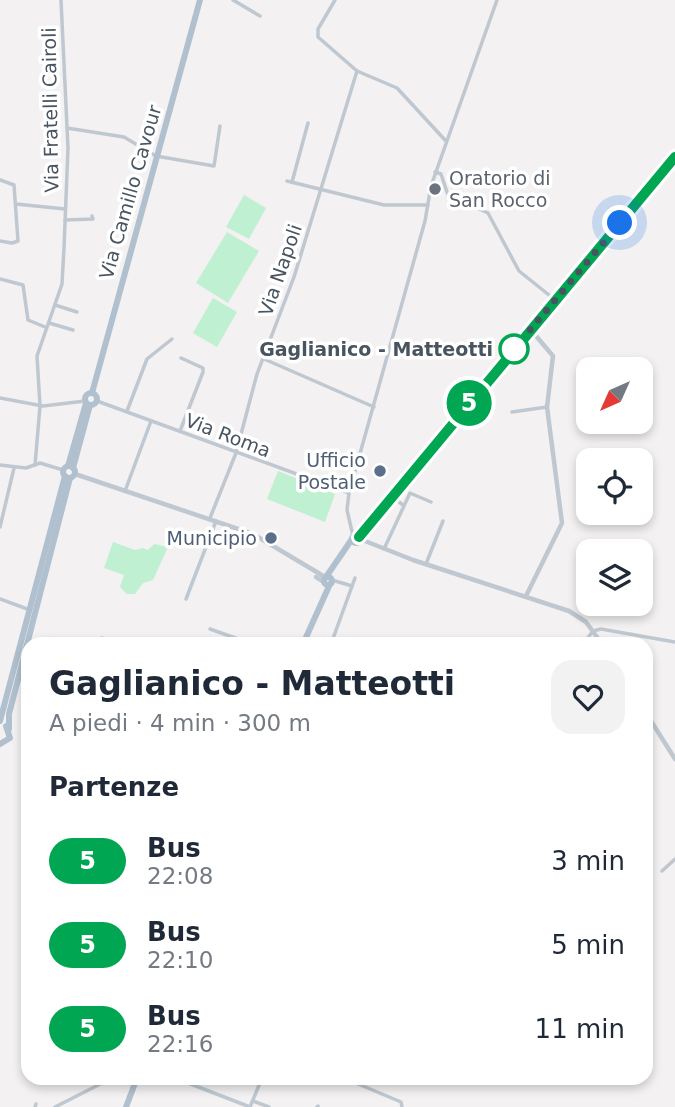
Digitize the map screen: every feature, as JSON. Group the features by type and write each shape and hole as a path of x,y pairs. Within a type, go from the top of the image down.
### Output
{"main road":[{"name":"Via Camillo Cavour","path":"23,637 89,403 85,396 92,393 200,0"},
{"path":"306,637 327,580 356,538 675,157"},
{"path":"89,403 92,393"},
{"name":"Via Camillo Cavour","path":"29,637 69,472"},
{"name":"Via Camillo Cavour","path":"2,721 21,646"},
{"name":"Via Camillo Cavour","path":"2,721 21,668"},
{"path":"2,721 9,729 10,738 2,745"},
{"path":"127,1107 135,1085"}],"street":[{"name":"Via Fratelli Cairoli","path":"35,465 40,406 37,363 62,284 66,128 61,0"},
{"path":"233,0 260,16"},
{"path":"335,0 318,29 318,37 357,71 397,88 446,141"},
{"path":"496,0 435,172 349,493 347,510 356,538 578,615 597,637"},
{"name":"Via Napoli","path":"186,599 236,453 264,359 294,277 357,71"},
{"path":"308,123 290,181 384,205 428,205"},
{"path":"66,128 124,136 156,156 214,166 220,127"},
{"path":"435,172 440,174 448,195 488,213 519,271 556,300"},
{"path":"0,180 14,186 18,241 0,241"},
{"path":"16,204 65,209"},
{"name":"Via Fratelli Cairoli","path":"65,220 93,219 92,216"},
{"path":"0,279 23,285 28,320 73,330"},
{"path":"55,305 77,312"},
{"path":"526,596 562,523 547,407 553,356 531,330"},
{"path":"127,411 146,359 172,339"},
{"path":"180,431 203,372 181,358"},
{"path":"264,359 374,407"},
{"path":"0,398 16,398 40,406 89,403"},
{"name":"Via Roma","path":"89,403 127,411 349,493"},
{"path":"512,412 547,407"},
{"path":"125,491 151,420"},
{"path":"0,465 14,468 40,463 213,519 257,536 327,580 352,586"},
{"path":"0,527 14,468"},
{"path":"384,549 410,493 431,502"},
{"path":"391,496 404,506"},
{"path":"426,564 443,521"},
{"path":"334,637 355,578"},
{"path":"0,600 30,610"},
{"path":"210,629 232,637"},
{"path":"588,637 593,631 616,630 650,637"},
{"path":"653,638 675,642"},
{"path":"653,724 675,759"},
{"path":"662,871 675,859"},
{"path":"55,1107 98,1085"},
{"path":"193,1085 250,1107 259,1085"},
{"path":"363,1085 390,1096 402,1106"},
{"path":"253,1101 269,1107"}],"green space":[{"path":"244,195 266,208 249,239 226,227"},
{"path":"227,232 259,251 228,303 196,283"},
{"path":"213,298 237,312 217,347 193,333"},
{"path":"278,471 335,494 325,522 267,499"},
{"path":"113,542 135,550 148,550 154,544 168,547 153,580 143,583 135,594 127,594 120,587 124,575 104,568"}],"bus line":[{"name":"5","path":"359,537 675,157"}],"place":[{"name":"Oratorio di San Rocco","path":"435,189"},
{"name":"Gaglianico - Matteotti","path":"514,349"},
{"name":"Ufficio Postale","path":"380,471"},
{"name":"Municipio","path":"271,538"}],"route":[{"path":"514,349 620,223"}]}
